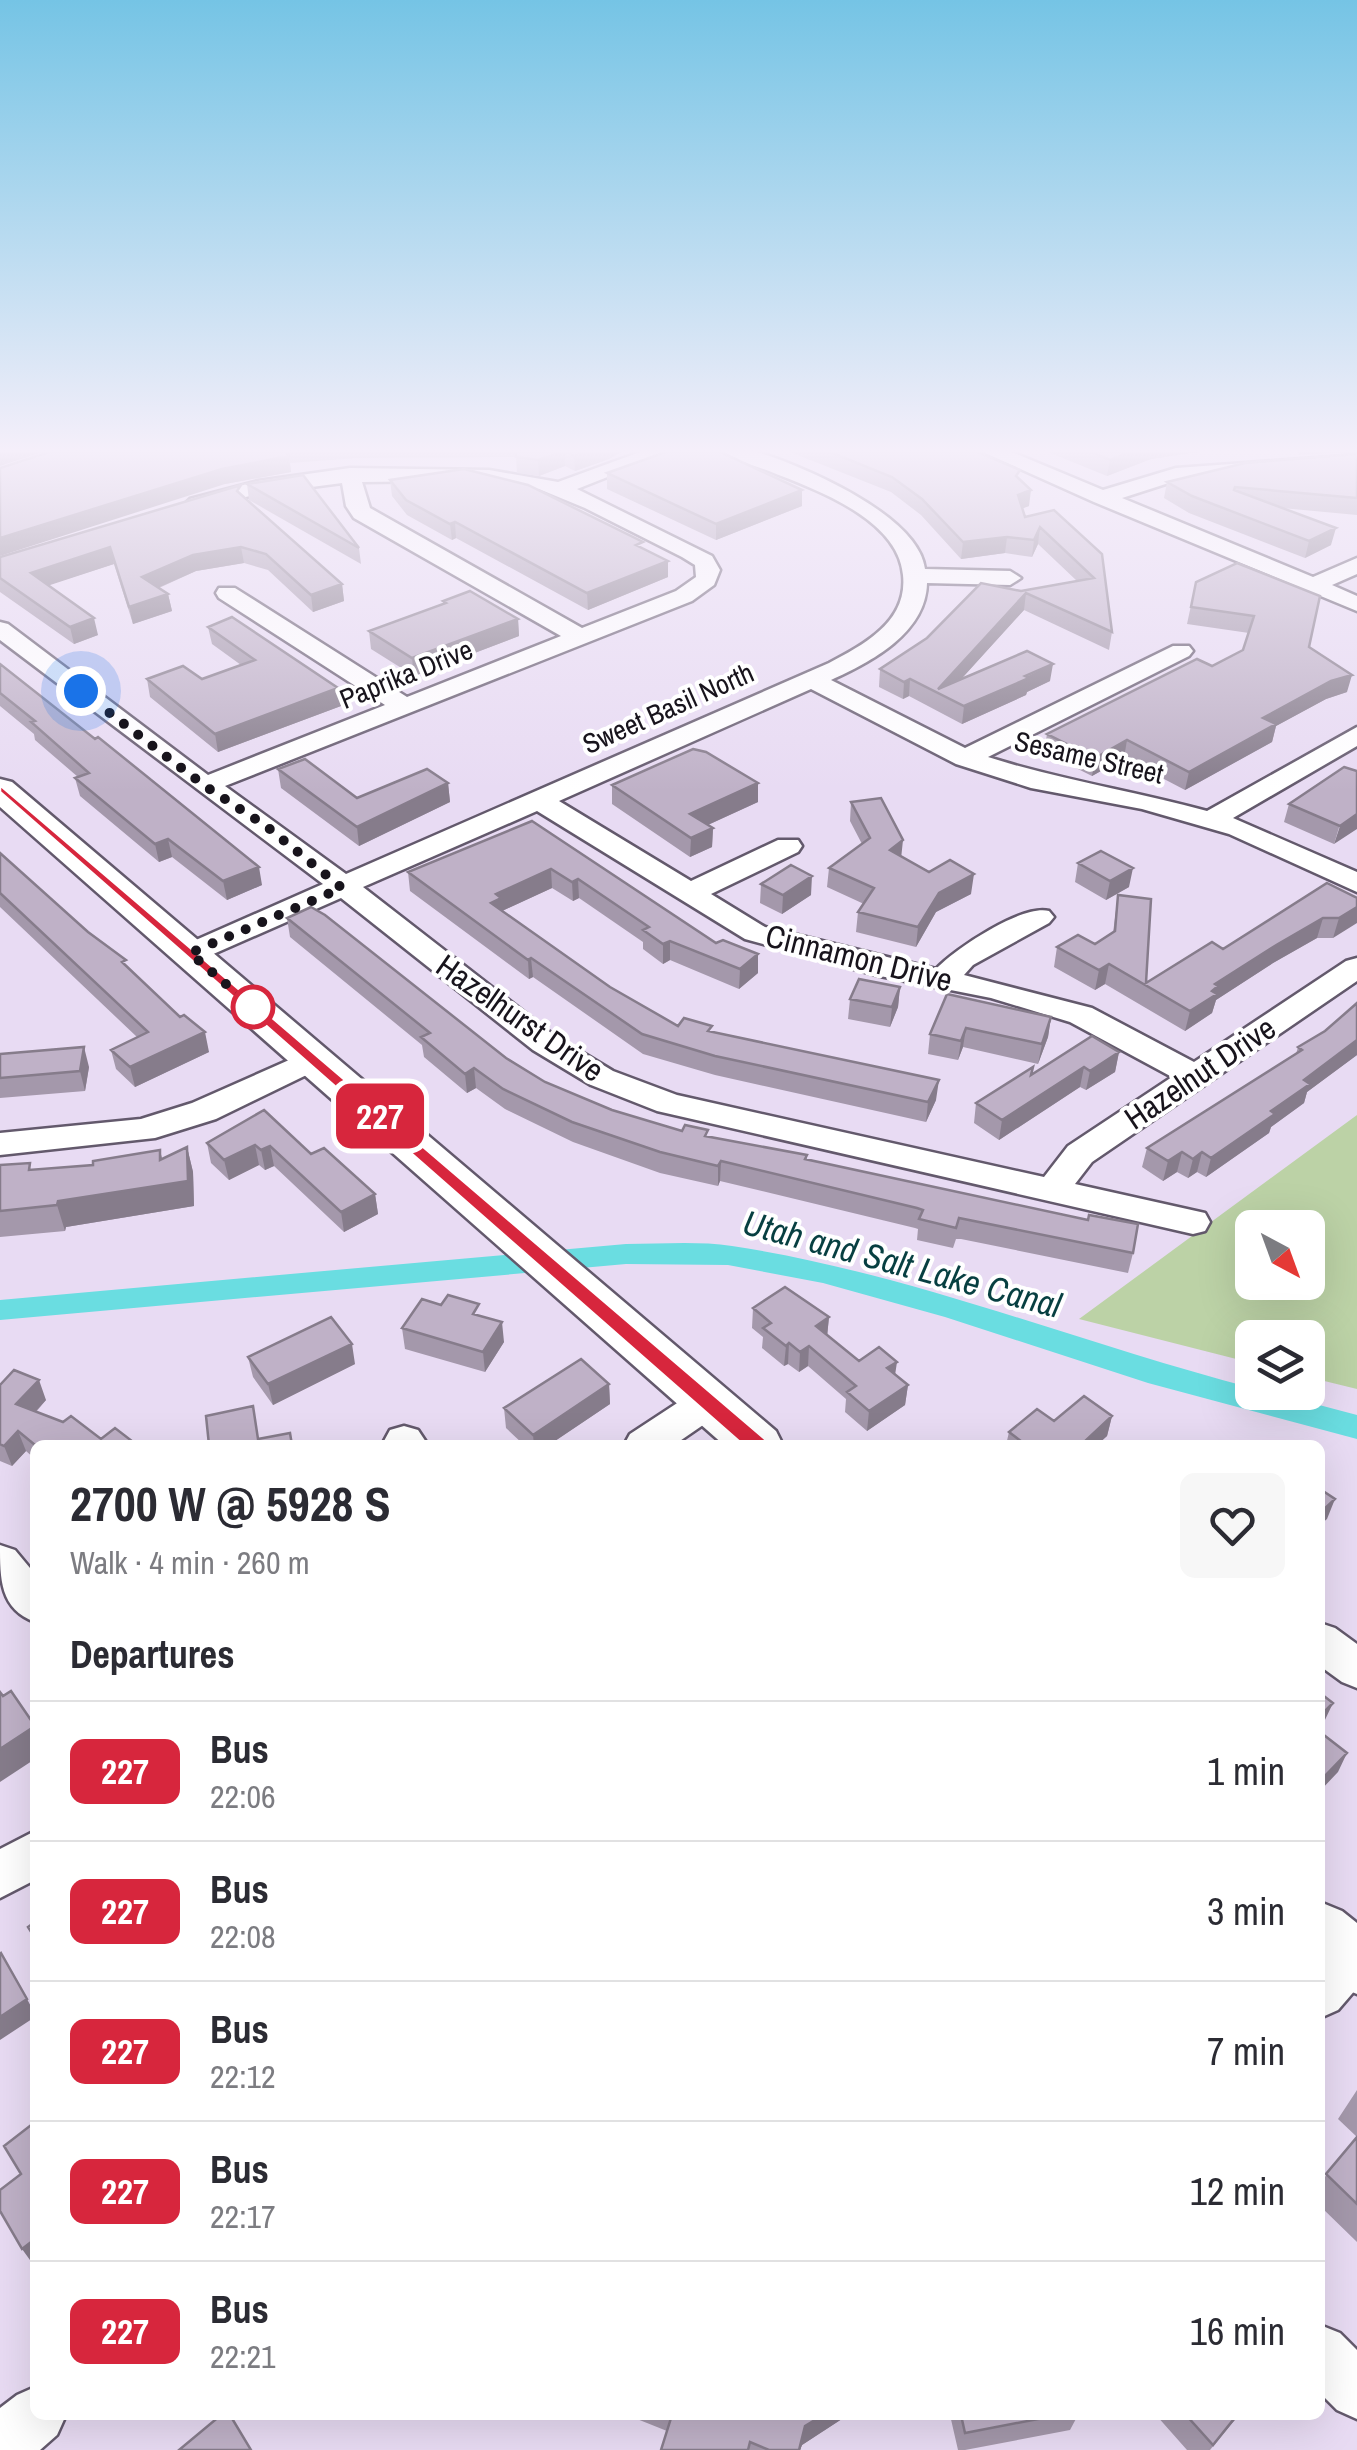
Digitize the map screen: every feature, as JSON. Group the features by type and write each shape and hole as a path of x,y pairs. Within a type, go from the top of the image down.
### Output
{"main road":[{"path":"0,789 752,1440"}],"street":[{"path":"448,562 580,638"},
{"name":"Paprika Drive","path":"205,786 684,596 706,580 709,570 705,562"},
{"path":"913,562 918,576 1010,578"},
{"path":"1256,562 1357,604"},
{"path":"1313,586 1357,565"},
{"name":"Sweet Basil North","path":"190,953 867,653 892,634 914,602 918,576"},
{"path":"227,593 404,706"},
{"name":"Hazelhurst Drive","path":"0,629 205,786 266,826 544,1043 618,1085 670,1104 1193,1222"},
{"path":"965,758 1181,651"},
{"name":"Sesame Street","path":"812,680 965,758 1040,782 1212,819 1264,837 1357,883"},
{"path":"1212,819 1357,735"},
{"name":"Cinnamon Drive","path":"540,800 731,921 782,944 944,979 1080,1016 1196,1076"},
{"path":"688,894 788,846"},
{"path":"944,979 962,959 1039,917"},
{"name":"Hazelnut Drive","path":"1055,1190 1080,1154 1357,966"},
{"path":"0,1144 143,1130 204,1111 314,1059"},
{"path":"651,1440 708,1402"},
{"path":"0,1562 30,1598"},
{"path":"1325,1645 1357,1670"},
{"path":"0,1876 30,1856"},
{"path":"1325,2358 1357,2390"},
{"path":"0,2446 31,2420"}],"green space":[{"path":"1357,1115 1357,1389 1325,1381 1325,1320 1235,1320 1235,1359 1079,1319"}],"building":[{"path":"0,562 63,562 31,573 94,618 70,627 0,578"},
{"path":"115,562 176,562 142,577 168,594 129,607"},
{"path":"275,562 318,562 342,584 311,595"},
{"path":"530,562 665,562 587,593"},
{"path":"1077,562 1103,562 1112,632 1026,593 938,689 1027,651 1053,664 964,706 880,669 927,638 981,583 1021,591 1094,578"},
{"path":"1237,563 1320,596 1309,647 1352,675 1331,681 1263,718 1276,724 1189,772 1127,740 1095,758 1047,734 1197,659 1212,666 1243,650 1254,616 1191,607 1196,582"},
{"path":"470,591 518,619 412,658 369,631 446,603 443,601"},
{"path":"232,617 338,688 215,734 147,679 183,666 202,679 255,660 208,627"},
{"path":"0,664 259,867 223,881 168,839 155,844 75,778 89,773 0,693"},
{"path":"693,749 706,752 758,783 690,814 713,828 691,838 612,785"},
{"path":"305,759 357,798 427,769 448,783 357,827 278,769"},
{"path":"1344,767 1357,771 1357,814 1340,826 1289,804"},
{"path":"881,798 903,840 890,850 929,872 950,860 974,874 939,893 918,927 858,912 874,888 829,868 870,838 851,802"},
{"path":"532,821 716,943 723,940 758,954 740,969 670,941 663,944 643,930 649,927 578,879 572,882 551,869 496,894 501,898 491,903 610,987 678,1026 684,1018 712,1026 708,1031 939,1080 928,1102 715,1056 642,1034 531,958 528,960 408,872"},
{"path":"1101,851 1133,868 1110,881 1078,863"},
{"path":"0,853 88,932 126,960 122,962 180,1017 184,1015 205,1032 130,1067 111,1050 148,1032 0,893"},
{"path":"791,865 812,876 783,895 761,884"},
{"path":"1327,883 1357,898 1357,907 1339,918 1323,918 1278,944 1215,984 1218,986 1212,991 1217,994 1190,1011 1109,964 1099,970 1057,947 1078,935 1095,944 1115,931 1118,895 1151,899 1146,983 1212,942 1223,949"},
{"path":"311,907 506,1058 545,1082 612,1110 682,1131 685,1125 708,1130 705,1136 807,1155 805,1159 1088,1220 1089,1215 1138,1224 1133,1253 959,1218 956,1228 919,1219 923,1210 917,1208 721,1161 718,1166 660,1152 572,1122 503,1089 474,1068 465,1074 421,1037 430,1033 287,918"},
{"path":"859,979 900,987 892,1007 850,999"},
{"path":"947,994 1051,1017 1042,1044 966,1028 961,1041 930,1034"},
{"path":"1357,1003 1357,1040 1304,1080 1310,1084 1271,1111 1275,1114 1211,1158 1202,1152 1193,1159 1182,1152 1168,1161 1147,1148 1302,1050 1298,1047 1325,1031"},
{"path":"1092,1036 1119,1052 1090,1071 1084,1067 1002,1120 976,1103 1033,1067 1031,1075"},
{"path":"84,1047 80,1071 0,1078 0,1054"},
{"path":"264,1110 311,1154 324,1148 375,1194 341,1212 270,1146 261,1150 255,1145 224,1160 207,1143"},
{"path":"187,1147 188,1181 58,1201 57,1205 0,1211 0,1165 30,1163 29,1170 93,1165 93,1161 160,1150 160,1160"},
{"path":"785,1287 829,1317 816,1326 859,1361 879,1347 897,1362 887,1368 908,1385 869,1411 847,1392 856,1386 809,1346 800,1352 763,1328 771,1323 753,1308"},
{"path":"448,1295 479,1304 473,1314 502,1322 483,1352 402,1328 422,1299 441,1305"},
{"path":"331,1317 352,1344 268,1384 248,1357"},
{"path":"581,1359 609,1384 533,1435 504,1408"},
{"path":"14,1370 39,1380 16,1404 63,1422 71,1416 101,1439 115,1428 131,1440 30,1441 18,1431 4,1446 0,1444 0,1385"},
{"path":"1084,1396 1112,1416 1086,1440 1019,1440 1009,1432 1037,1409 1054,1421"},
{"path":"253,1406 258,1439 290,1433 291,1440 208,1440 206,1416"},
{"path":"1325,1492 1335,1499 1325,1508"},
{"path":"11,1691 30,1719 30,1729 0,1749 0,1692 3,1696"},
{"path":"1325,1736 1347,1753 1325,1776"},
{"path":"0,1954 27,1999 0,2017"},
{"path":"30,2126 30,2243 22,2249 0,2211 0,2190 21,2174 4,2146"},
{"path":"1357,2137 1357,2204 1326,2174"},
{"path":"215,2420 233,2420 251,2450 179,2450"},
{"path":"670,2420 815,2420 805,2426 799,2450 769,2450 750,2442 748,2450 661,2450"},
{"path":"962,2420 1033,2420 965,2433"},
{"path":"1190,2420 1233,2420 1213,2445"}],"waterway":[{"name":"Utah and Salt Lake Canal","path":"0,1310 626,1254 728,1255 823,1273 950,1308 1148,1372 1357,1427"}],"bus line":[{"name":"227","path":"0,789 752,1440"}],"route":[{"path":"81,691 205,786 266,826 342,888 190,953 264,1017 253,1007"}]}
